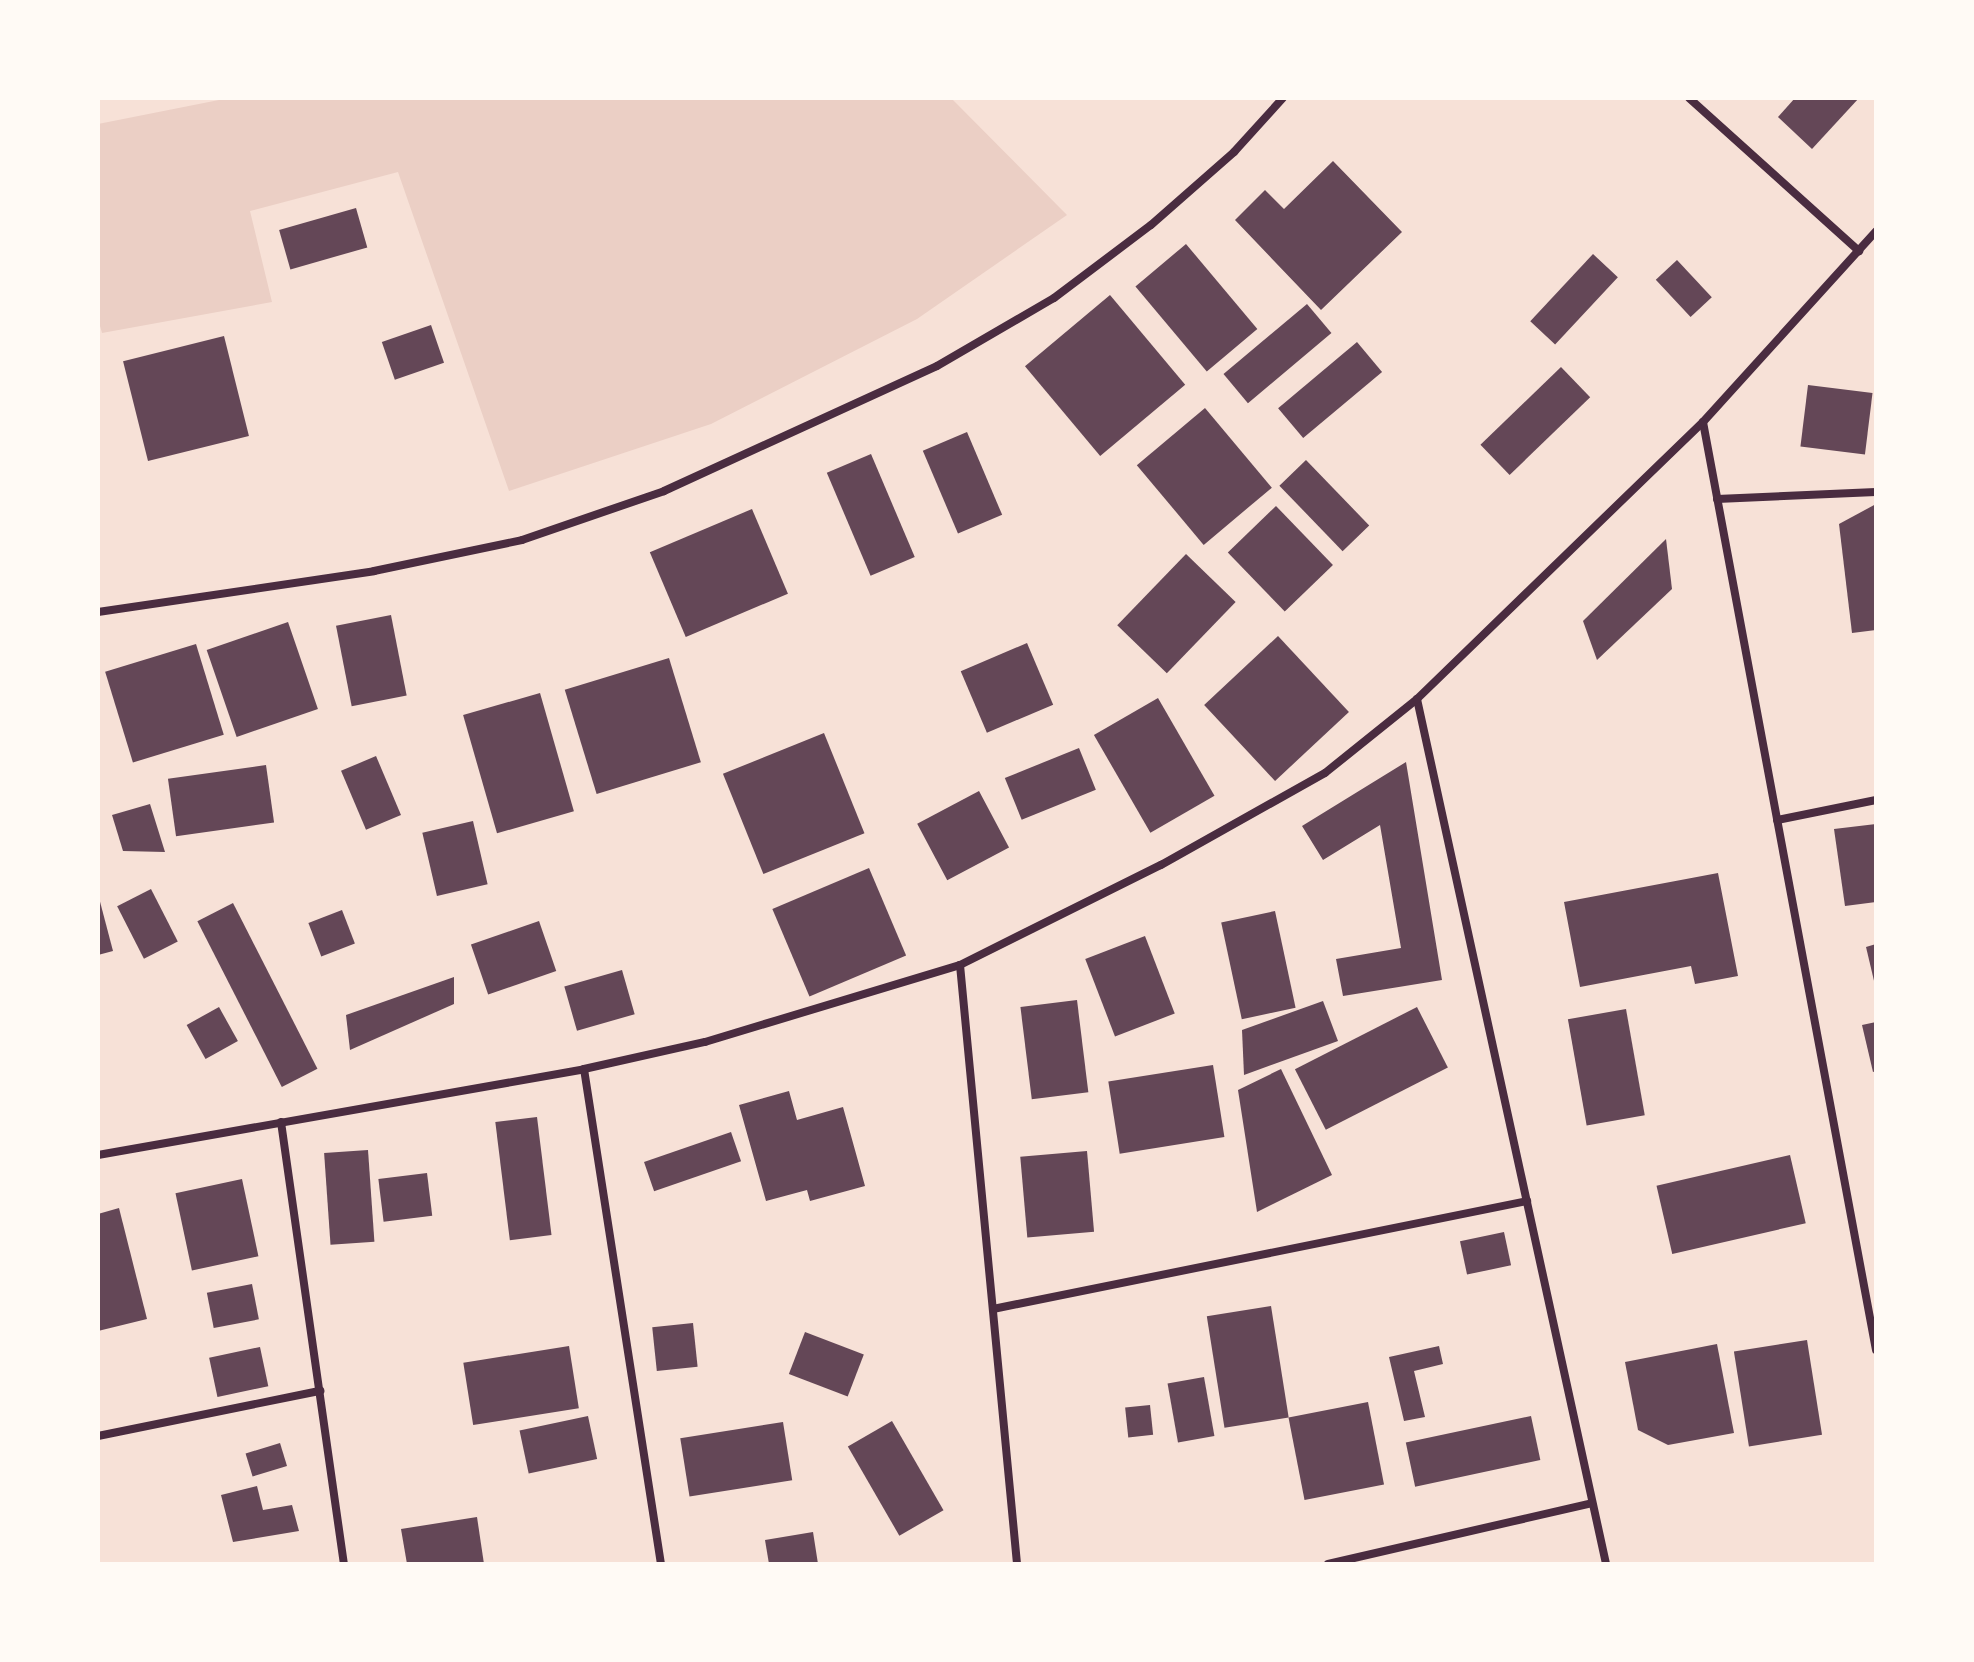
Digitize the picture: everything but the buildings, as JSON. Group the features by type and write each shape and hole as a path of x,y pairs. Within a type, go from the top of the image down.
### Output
{"street":[{"path":"98,612 374,571 522,540 679,485 937,366 1054,298 1163,215 1234,152 1283,98"},
{"path":"1689,98 1859,251"},
{"path":"98,1155 584,1069 733,1034 960,965 1262,811 1325,773 1417,699 1703,422 1876,231"},
{"path":"1703,422 1876,1350"},
{"path":"1717,499 1876,492"},
{"path":"1417,699 1606,1564"},
{"path":"1777,820 1876,800"},
{"path":"960,965 1017,1564"},
{"path":"584,1069 661,1564"},
{"path":"281,1122 344,1564"},
{"path":"993,1309 1527,1201"},
{"path":"98,1436 320,1391"},
{"path":"1328,1564 1592,1503"}],"shaded area":[{"path":"229,98 951,98 1067,215 917,319 711,424 509,491 398,172 250,211 272,302 102,333 98,319 98,124"}]}
